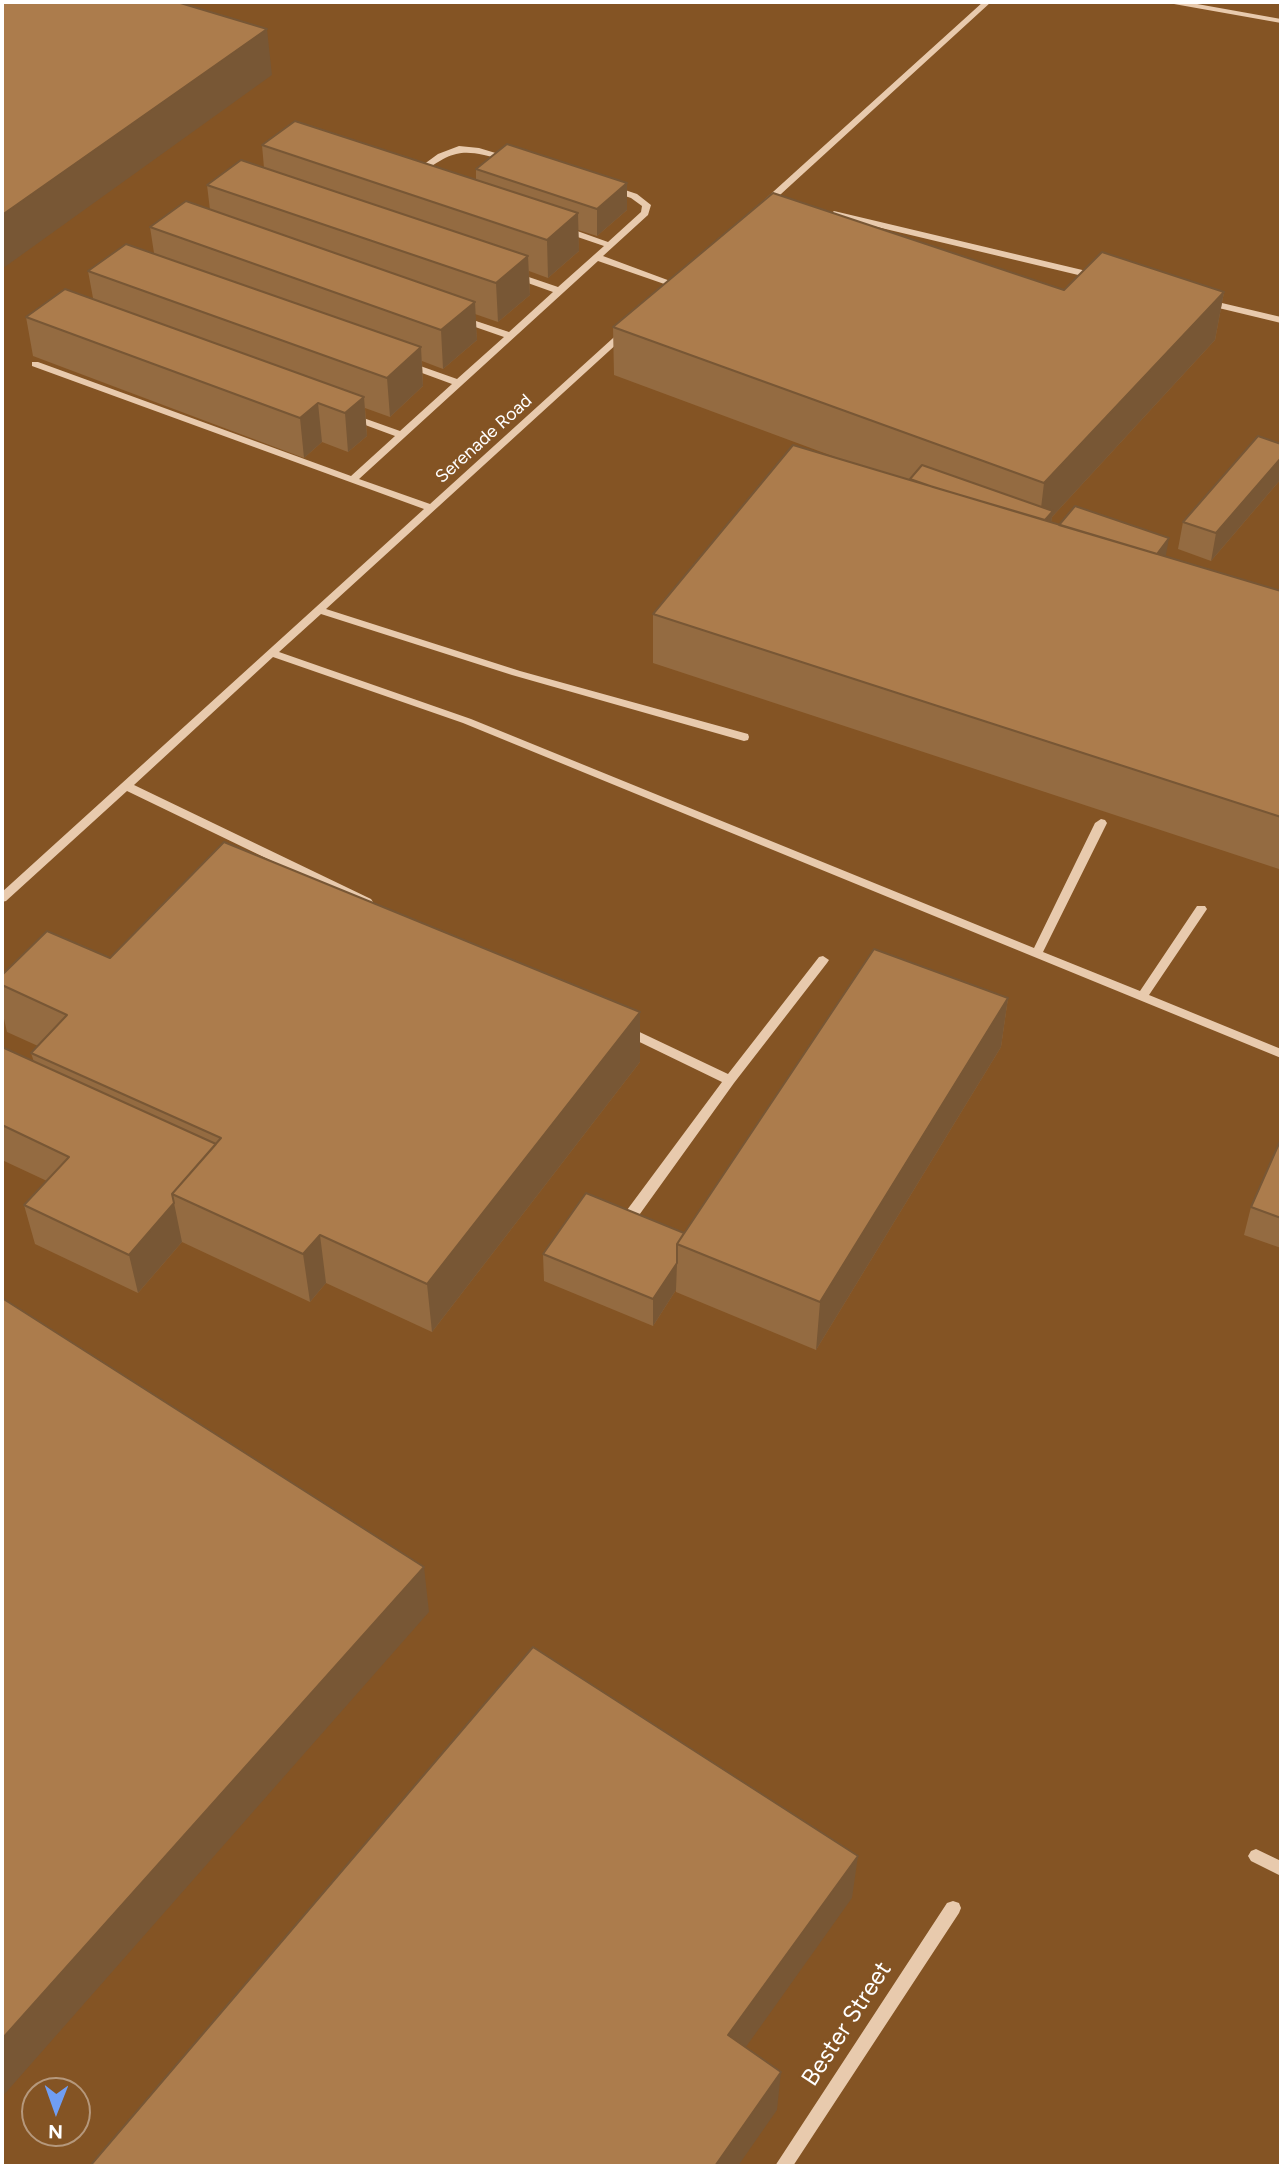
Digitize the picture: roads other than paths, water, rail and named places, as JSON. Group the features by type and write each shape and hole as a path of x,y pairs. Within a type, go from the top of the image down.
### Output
{"street":[{"path":"753,215 987,2"},
{"path":"1174,2 1281,21"},
{"path":"423,181 410,177 446,150 480,150 519,161"},
{"path":"353,480 645,213 647,205 635,196 596,184"},
{"path":"547,224 610,245"},
{"path":"596,257 676,285"},
{"path":"666,294 686,276"},
{"path":"1188,298 1281,320"},
{"path":"445,313 511,336"},
{"name":"Serenade Road","path":"2,898 636,322"},
{"path":"34,364 432,508"},
{"path":"337,411 401,435"},
{"path":"319,610 516,673 744,737"},
{"path":"272,653 467,721 1281,1054"},
{"path":"125,785 375,906"},
{"path":"1037,953 1101,823"},
{"path":"1142,996 1201,909"},
{"path":"632,1214 730,1080 823,960"},
{"path":"608,1022 730,1080"},
{"path":"1256,1856 1281,1869"}],"lane":[{"path":"772,197 784,201"},
{"path":"829,213 1108,279"},
{"path":"509,273 561,290"},
{"path":"395,360 459,383"},
{"name":"Bester Street","path":"783,2166 953,1908"}]}
